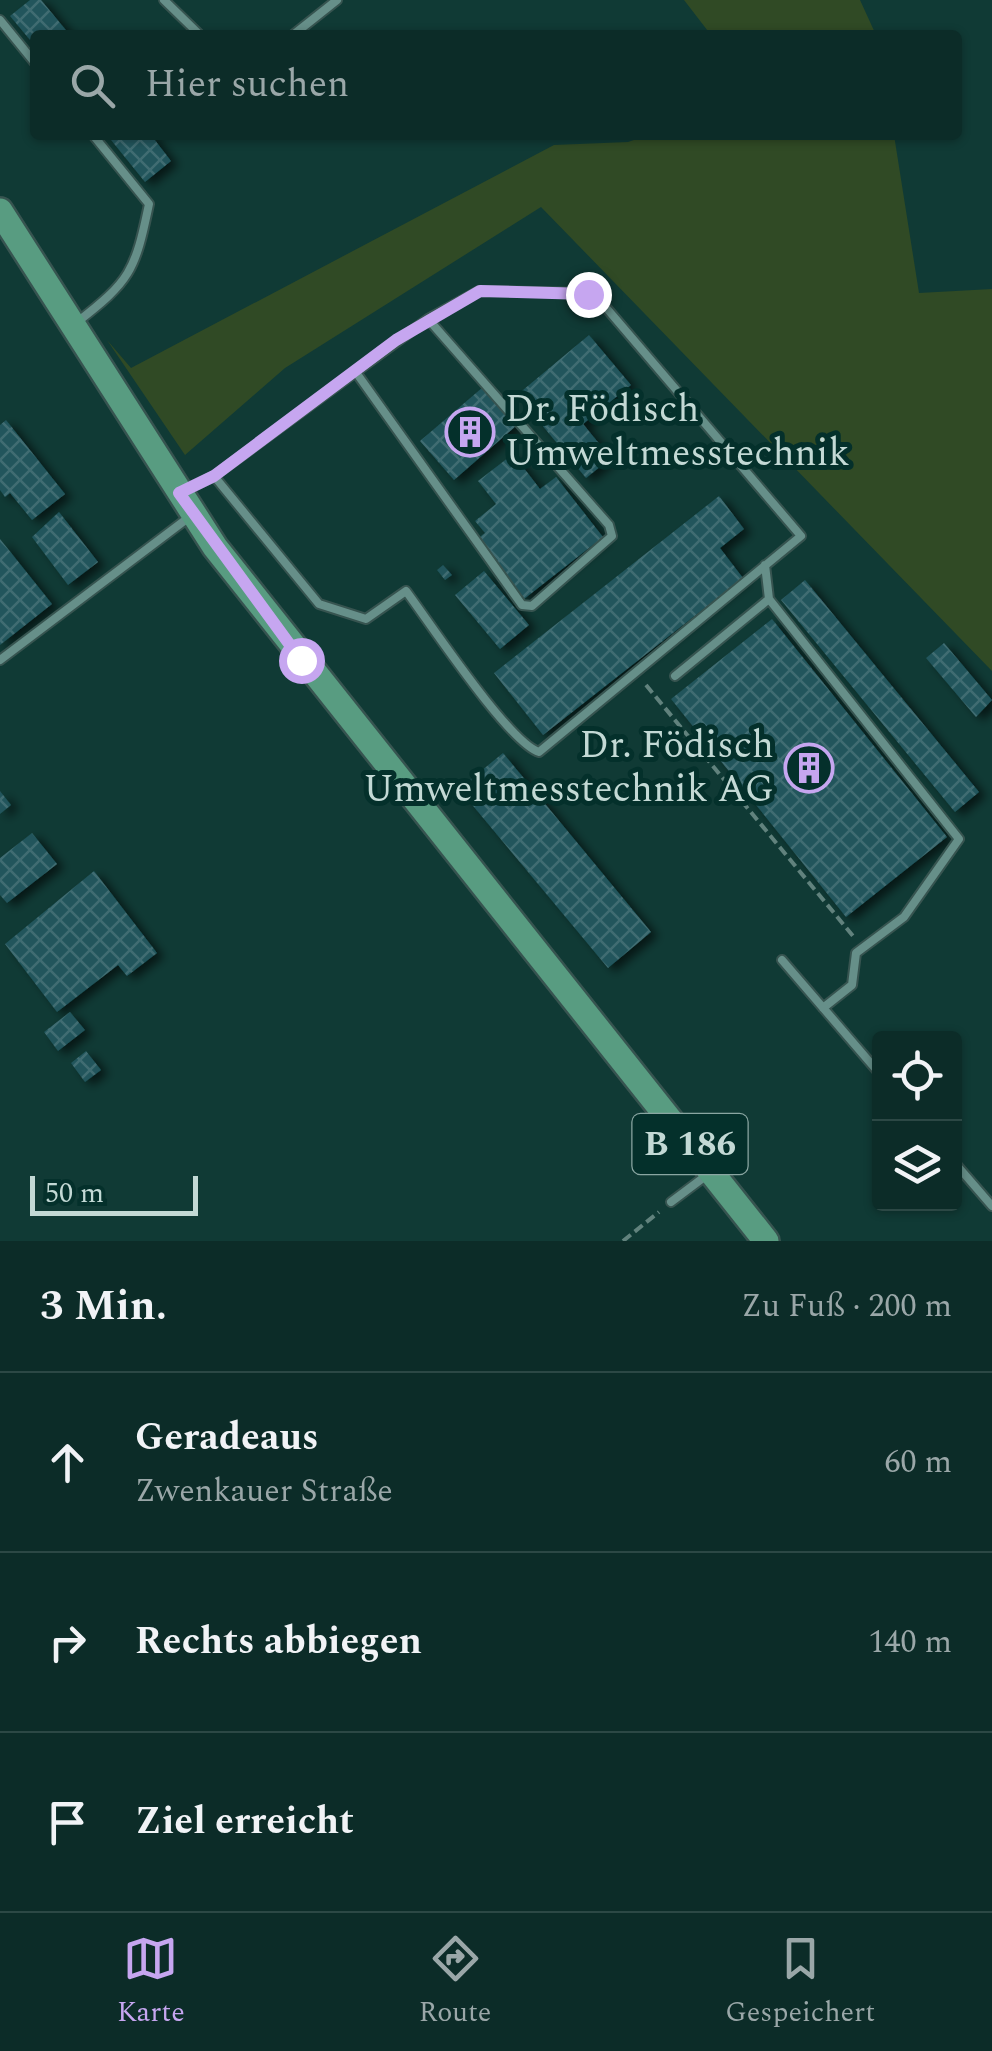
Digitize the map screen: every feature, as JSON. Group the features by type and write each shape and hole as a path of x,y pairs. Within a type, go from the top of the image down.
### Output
{"main road":[{"name":"B 186","path":"0,211 186,504 312,674 766,1241"}],"lane":[{"path":"164,0 195,30"},
{"path":"299,30 336,0"},
{"path":"0,20 30,57"},
{"path":"71,327 118,290 137,261 149,204 97,140"},
{"path":"0,660 214,476 428,319 480,291 588,294 597,298 801,536 539,752 527,748 406,591 366,618 319,604 214,476"},
{"path":"355,371 382,414 434,476 480,551 522,605 532,606 612,536 609,525 428,319"},
{"path":"765,566 769,598 959,839 904,917 856,953 852,986 823,1008"},
{"path":"674,676 769,598"},
{"path":"782,960 872,1065"},
{"path":"670,1202 711,1171"},
{"path":"962,1171 992,1206"}],"path":[{"path":"636,672 863,947"},
{"path":"624,1241 670,1202"}],"green space":[{"path":"684,0 860,0 874,30 707,30"},
{"path":"895,140 919,293 992,289 992,671 541,207 285,368 185,455 107,340 131,368 554,145"}],"building":[{"path":"30,0 41,0 66,30 30,30 30,40 10,16"},
{"path":"111,140 155,140 171,161 145,182"},
{"path":"589,335 631,385 583,424 611,458 586,478 517,395"},
{"name":"Dr. Födisch Umweltmesstechnik","path":"483,387 517,425 454,480 420,441"},
{"path":"6,420 65,494 32,520 10,493 5,497 0,490 0,425"},
{"path":"513,454 540,489 556,477 603,537 524,599 477,539 485,533 475,521 496,504 478,481"},
{"path":"719,496 744,529 720,548 743,578 543,735 494,673"},
{"path":"59,512 98,562 68,585 32,537"},
{"path":"0,539 52,604 0,645"},
{"path":"443,565 452,575 445,580 437,570"},
{"path":"484,571 529,625 500,649 455,595"},
{"path":"805,580 979,792 955,812 781,600"},
{"name":"Dr. Födisch Umweltmesstechnik AG","path":"772,619 947,837 846,917 671,699"},
{"path":"944,643 992,700 976,717 926,658"},
{"path":"503,753 651,932 608,968 459,789"},
{"path":"0,791 11,805 0,814"},
{"path":"32,833 57,864 7,903 0,895 0,858"},
{"path":"94,871 157,953 127,976 118,965 57,1012 5,944"},
{"path":"70,1012 85,1030 58,1051 44,1032"},
{"path":"86,1051 101,1070 85,1082 71,1063"}],"place":[{"name":"Dr. Födisch Umweltmesstechnik","path":"470,432"},
{"name":"Dr. Födisch Umweltmesstechnik AG","path":"809,768"}],"route":[{"path":"301,660 179,493 214,476 396,340 480,291 588,294"}]}
